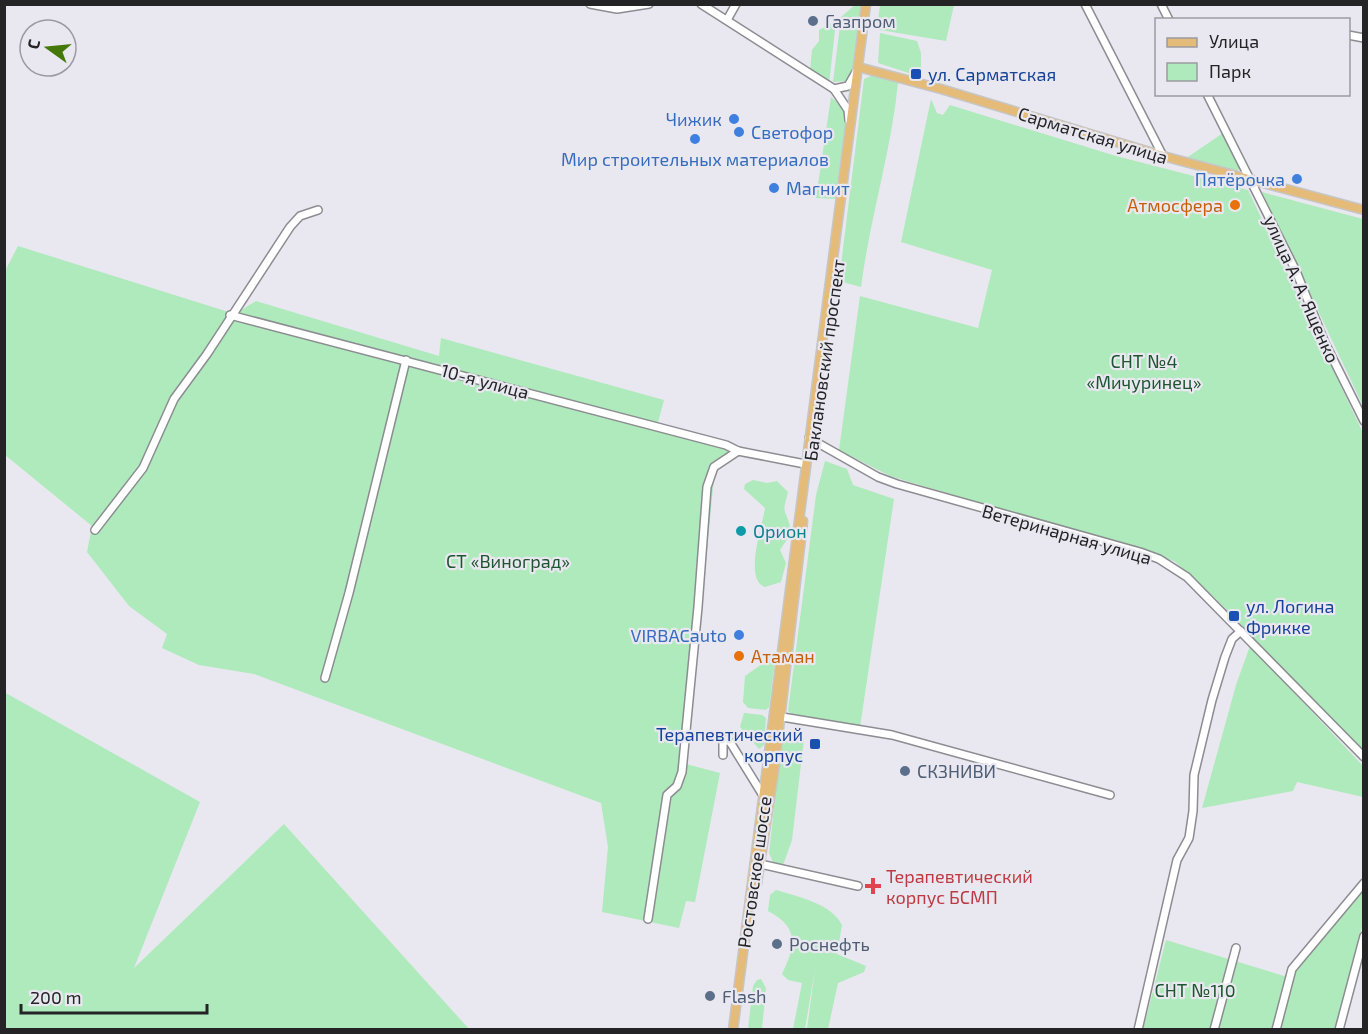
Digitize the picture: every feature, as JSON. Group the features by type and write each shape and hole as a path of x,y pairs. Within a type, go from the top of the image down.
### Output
{"main road":[{"name":"Баклановский проспект","path":"776,716 806,464 860,68 866,4"},
{"name":"Баклановский проспект","path":"860,68 871,4"},
{"name":"Сарматская улица","path":"860,68 941,88 1163,156 1364,210"},
{"name":"Баклановский проспект","path":"776,716 850,125 857,91"},
{"name":"Ростовское шоссе","path":"734,1029 776,716"},
{"name":"Ростовское шоссе","path":"739,1029 776,716"}],"street":[{"path":"590,4 617,9 649,4"},
{"path":"701,4 834,89 848,110 850,125"},
{"path":"727,20 736,4"},
{"path":"1085,4 1163,156"},
{"path":"1161,4 1167,18"},
{"path":"834,89 848,86 860,68"},
{"path":"834,89 857,91"},
{"name":"улица А. А. Ященко","path":"1208,96 1252,181 1364,421"},
{"path":"95,530 143,468 151,444 174,399 207,354 230,315 295,220 318,210"},
{"name":"10-я улица","path":"230,315 726,445 738,451 806,464"},
{"path":"325,678 349,593 406,360"},
{"name":"Ветеринарная улица","path":"811,439 878,477 915,491 1159,560 1187,577 1364,757"},
{"path":"648,919 667,795 677,786 682,772 698,607 706,487 714,467 738,451"},
{"path":"1138,1029 1178,860 1189,838 1193,811 1194,775 1200,746 1225,657 1232,639 1240,631"},
{"path":"776,716 892,735 1110,795"},
{"path":"723,755 723,739 730,742 764,797"},
{"path":"760,864 858,886"},
{"path":"1276,1029 1292,969 1364,883"},
{"path":"1339,1029 1364,936"},
{"path":"1214,1029 1236,948"}],"green space":[{"path":"855,5 861,5 851,78 846,81 833,82 841,17"},
{"path":"880,5 954,5 946,41 880,30 877,28"},
{"path":"836,21 829,84 810,71 812,50 819,41 819,30"},
{"path":"880,33 917,41 921,53 921,77 878,63"},
{"path":"873,75 898,83 891,134 861,287 839,281 864,79"},
{"path":"831,97 844,109 846,122 835,199 816,198"},
{"name":"СНТ №4 «Мичуринец»","path":"931,99 937,113 943,115 950,105 1116,156 1248,190 1363,433 1363,751 1214,597 1174,561 890,476 839,450 860,296 978,328 992,270 901,242"},
{"path":"1223,133 1241,165 1237,172 1185,159"},
{"path":"1262,192 1363,219 1363,406"},
{"name":"СТ «Виноград»","path":"18,246 235,314 256,301 439,356 441,338 664,400 657,426 743,448 734,457 715,468 686,764 720,773 695,902 686,901 679,928 602,912 608,847 601,803 254,674 199,665 162,648 167,634 129,606 87,552 92,526 5,455 4,273"},
{"path":"825,461 847,469 853,485 894,499 860,727 796,718 788,711 816,495"},
{"path":"753,480 767,483 777,481 788,492 785,510 791,529 780,550 786,563 781,582 765,587 755,574 755,563 765,508 744,489 745,484"},
{"path":"1250,646 1363,766 1363,797 1297,782 1293,791 1202,808 1236,685"},
{"path":"776,654 769,707 766,710 748,708 743,702 745,676"},
{"path":"4,692 200,802 134,968 284,824 469,1029 5,1029"},
{"path":"744,713 762,715 766,718 764,745 759,749 740,727"},
{"path":"794,731 802,733 804,739 792,840 783,865 773,862 769,853 781,744 786,733"},
{"name":"СНТ №110","path":"1363,889 1363,923 1336,1029 1143,1030 1166,940 1284,976"},
{"path":"776,890 804,898 830,911 842,925 837,954 866,966 864,972 838,983 828,1029 807,1029 815,969 805,1029 793,1029 802,983 788,980 782,974 790,954 792,938 785,924 768,911 770,895"},
{"path":"761,979 766,988 762,1029 748,1029 753,986 757,980"}],"place":[{"name":"Газпром","path":"813,21"},
{"name":"ул. Сарматская","path":"916,74"},
{"name":"Чижик","path":"734,119"},
{"name":"Светофор","path":"739,132"},
{"name":"Мир строительных материалов","path":"695,139"},
{"name":"Пятёрочка","path":"1297,179"},
{"name":"Магнит","path":"774,188"},
{"name":"Атмосфера","path":"1235,205"},
{"name":"Орион","path":"741,531"},
{"name":"ул. Логина Фрикке","path":"1234,616"},
{"name":"VIRBACauto","path":"739,635"},
{"name":"Атаман","path":"739,656"},
{"name":"Терапевтический корпус","path":"815,744"},
{"name":"СКЗНИВИ","path":"905,771"},
{"name":"Терапевтический корпус БСМП","path":"873,886"},
{"name":"Роснефть","path":"777,944"},
{"name":"Flash","path":"710,996"}]}
